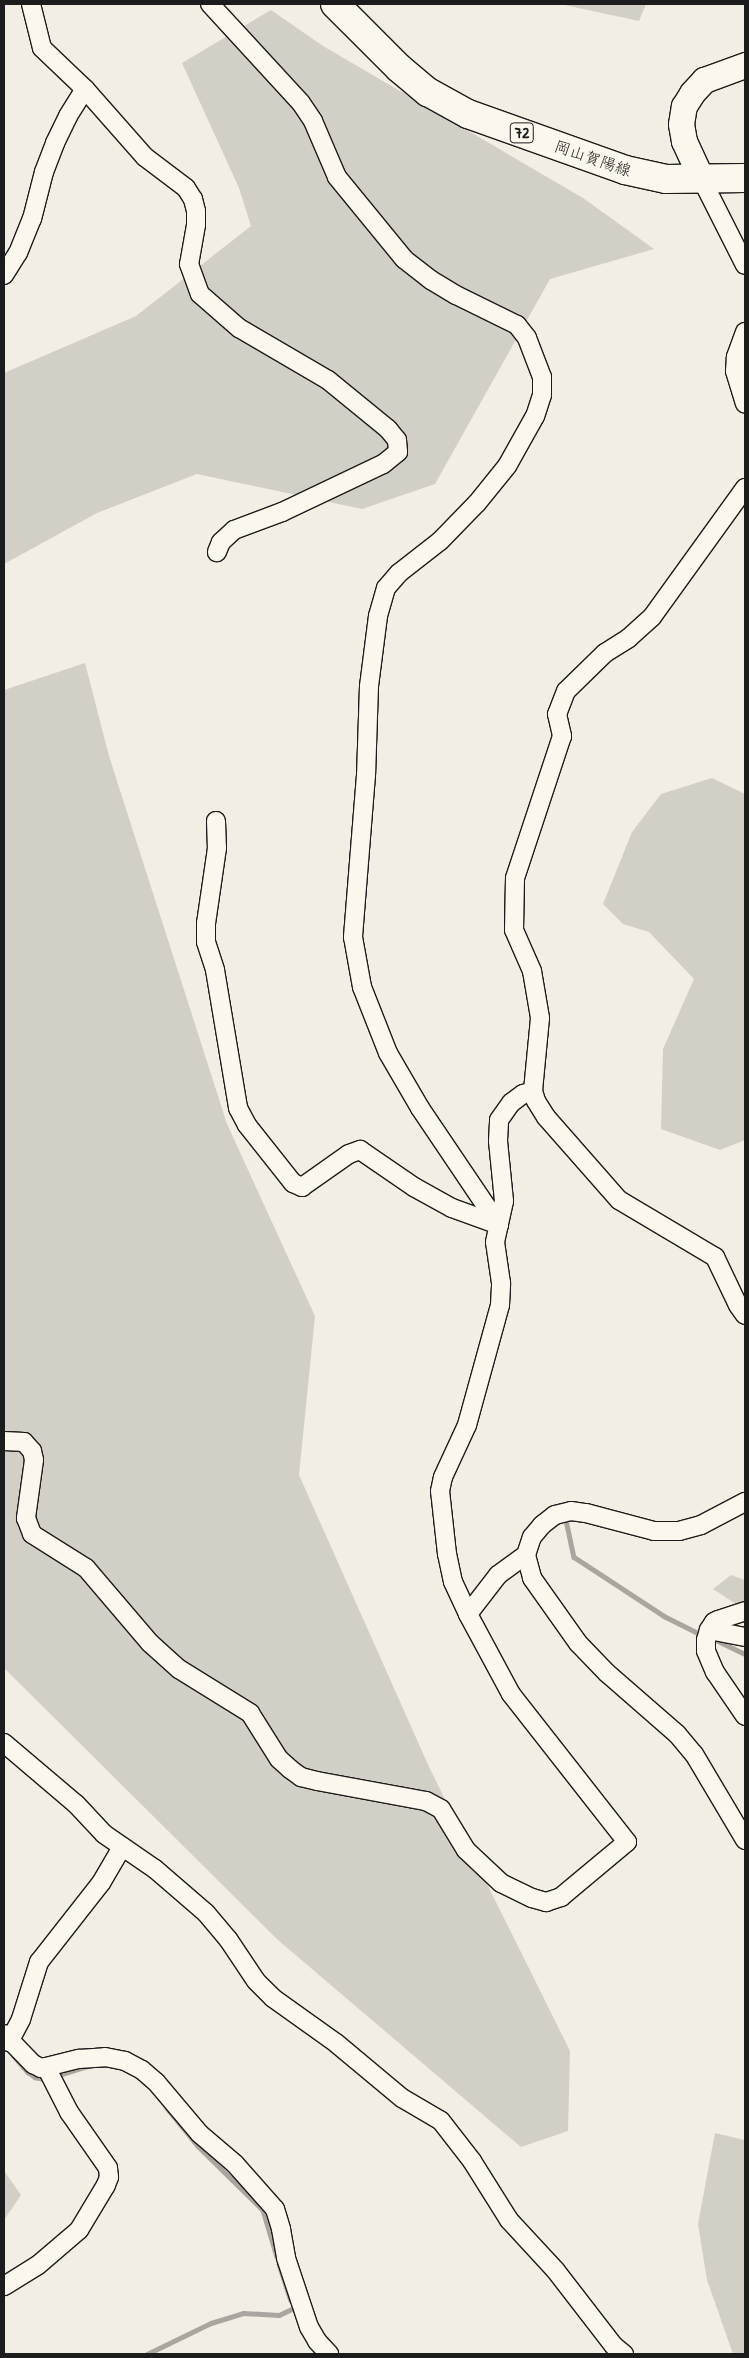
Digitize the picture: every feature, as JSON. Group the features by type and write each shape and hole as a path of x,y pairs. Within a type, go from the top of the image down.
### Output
{"main road":[{"name":"岡山賀陽線","path":"335,4 399,68 428,92 468,114 624,170 666,179 745,178"}],"street":[{"path":"31,4 42,48 85,89 145,157 186,188 193,200 196,211 196,225 189,264 200,294 239,328 328,380 388,429 397,440 398,452 383,464 282,512 234,530 220,542 217,552"},
{"path":"210,4 302,102 313,121 337,177 404,259 431,280 456,295 517,325 527,338 542,376 542,395 535,416 507,466 471,510 440,541 399,574 386,588 378,616 369,686 366,774 353,937 362,987 388,1053 420,1108 499,1225"},
{"path":"745,66 704,80 692,93 684,106 681,124 684,141 745,266"},
{"path":"4,275 18,253 32,219 44,172 55,143 68,116 85,89"},
{"path":"745,332 736,357 735,371 745,404"},
{"path":"745,488 652,617 628,638 604,653 566,691 557,714 562,736 515,878 514,930 532,971 540,1018 533,1091 546,1117 619,1200 715,1256 745,1316"},
{"path":"216,821 216,848 206,923 206,942 215,970 238,1108 246,1125 293,1183 302,1187 349,1154 360,1150 414,1187 452,1208 499,1225"},
{"path":"4,1441 24,1442 32,1451 34,1460 26,1518 32,1534 86,1568 150,1643 179,1669 250,1713 279,1759 290,1769 301,1777 316,1781 426,1801 441,1809 466,1850 495,1878 532,1898 546,1902 561,1897 627,1842 511,1694 468,1614 453,1582 446,1554 440,1491 443,1477 467,1425 500,1305 501,1283 495,1242 504,1201 498,1141 499,1120 511,1103 523,1094 533,1091"},
{"path":"745,1502 701,1525 679,1531 654,1531 570,1511 555,1515 542,1524 532,1537 526,1555 532,1578 578,1643 606,1673 677,1734 694,1754 745,1840"},
{"path":"468,1614 498,1575 526,1555"},
{"path":"745,1611 718,1620 709,1630 706,1651 715,1672 745,1716"},
{"path":"709,1630 745,1636"},
{"path":"4,1743 76,1804 104,1834 155,1869 206,1913 228,1939 256,1981 273,1998 336,2043 402,2098 441,2121 472,2161 509,2220 556,2271 614,2346 624,2354"},
{"path":"4,2286 38,2265 79,2230 109,2177 108,2168 69,2112 50,2075 33,2064 7,2038 21,2019 39,1962 101,1883 122,1847"},
{"path":"50,2075 79,2059 105,2057 125,2061 142,2070 156,2082 200,2134 235,2164 275,2209 286,2258 309,2327 317,2341 329,2354"}],"shaded area":[{"path":"560,4 646,4 639,21"},
{"path":"271,10 323,46 583,198 654,249 550,279 435,484 362,509 197,474 97,513 4,564 4,373 136,316 251,226 239,188 182,63"},
{"path":"85,663 109,756 227,1124 315,1316 299,1475 430,1769 570,2051 568,2131 521,2147 278,1940 4,1668 4,690"},
{"path":"712,778 745,794 745,1140 720,1150 661,1129 663,1049 694,979 649,932 623,924 603,904 632,832 661,794"},
{"path":"731,1575 745,1580 745,1610 713,1589"},
{"path":"715,2133 745,2140 745,2354 733,2354 707,2280 698,2224"},
{"path":"4,2171 21,2195 4,2220"}],"waterway":[{"path":"566,1520 574,1557 664,1616 702,1635"},
{"path":"714,1639 745,1654"},
{"path":"13,2055 28,2072 35,2077 48,2080"},
{"path":"55,2076 88,2066"},
{"path":"167,2108 198,2146 263,2210 277,2257"},
{"path":"279,2264 291,2300"},
{"path":"147,2354 211,2323 243,2313 279,2315 294,2308"}]}
